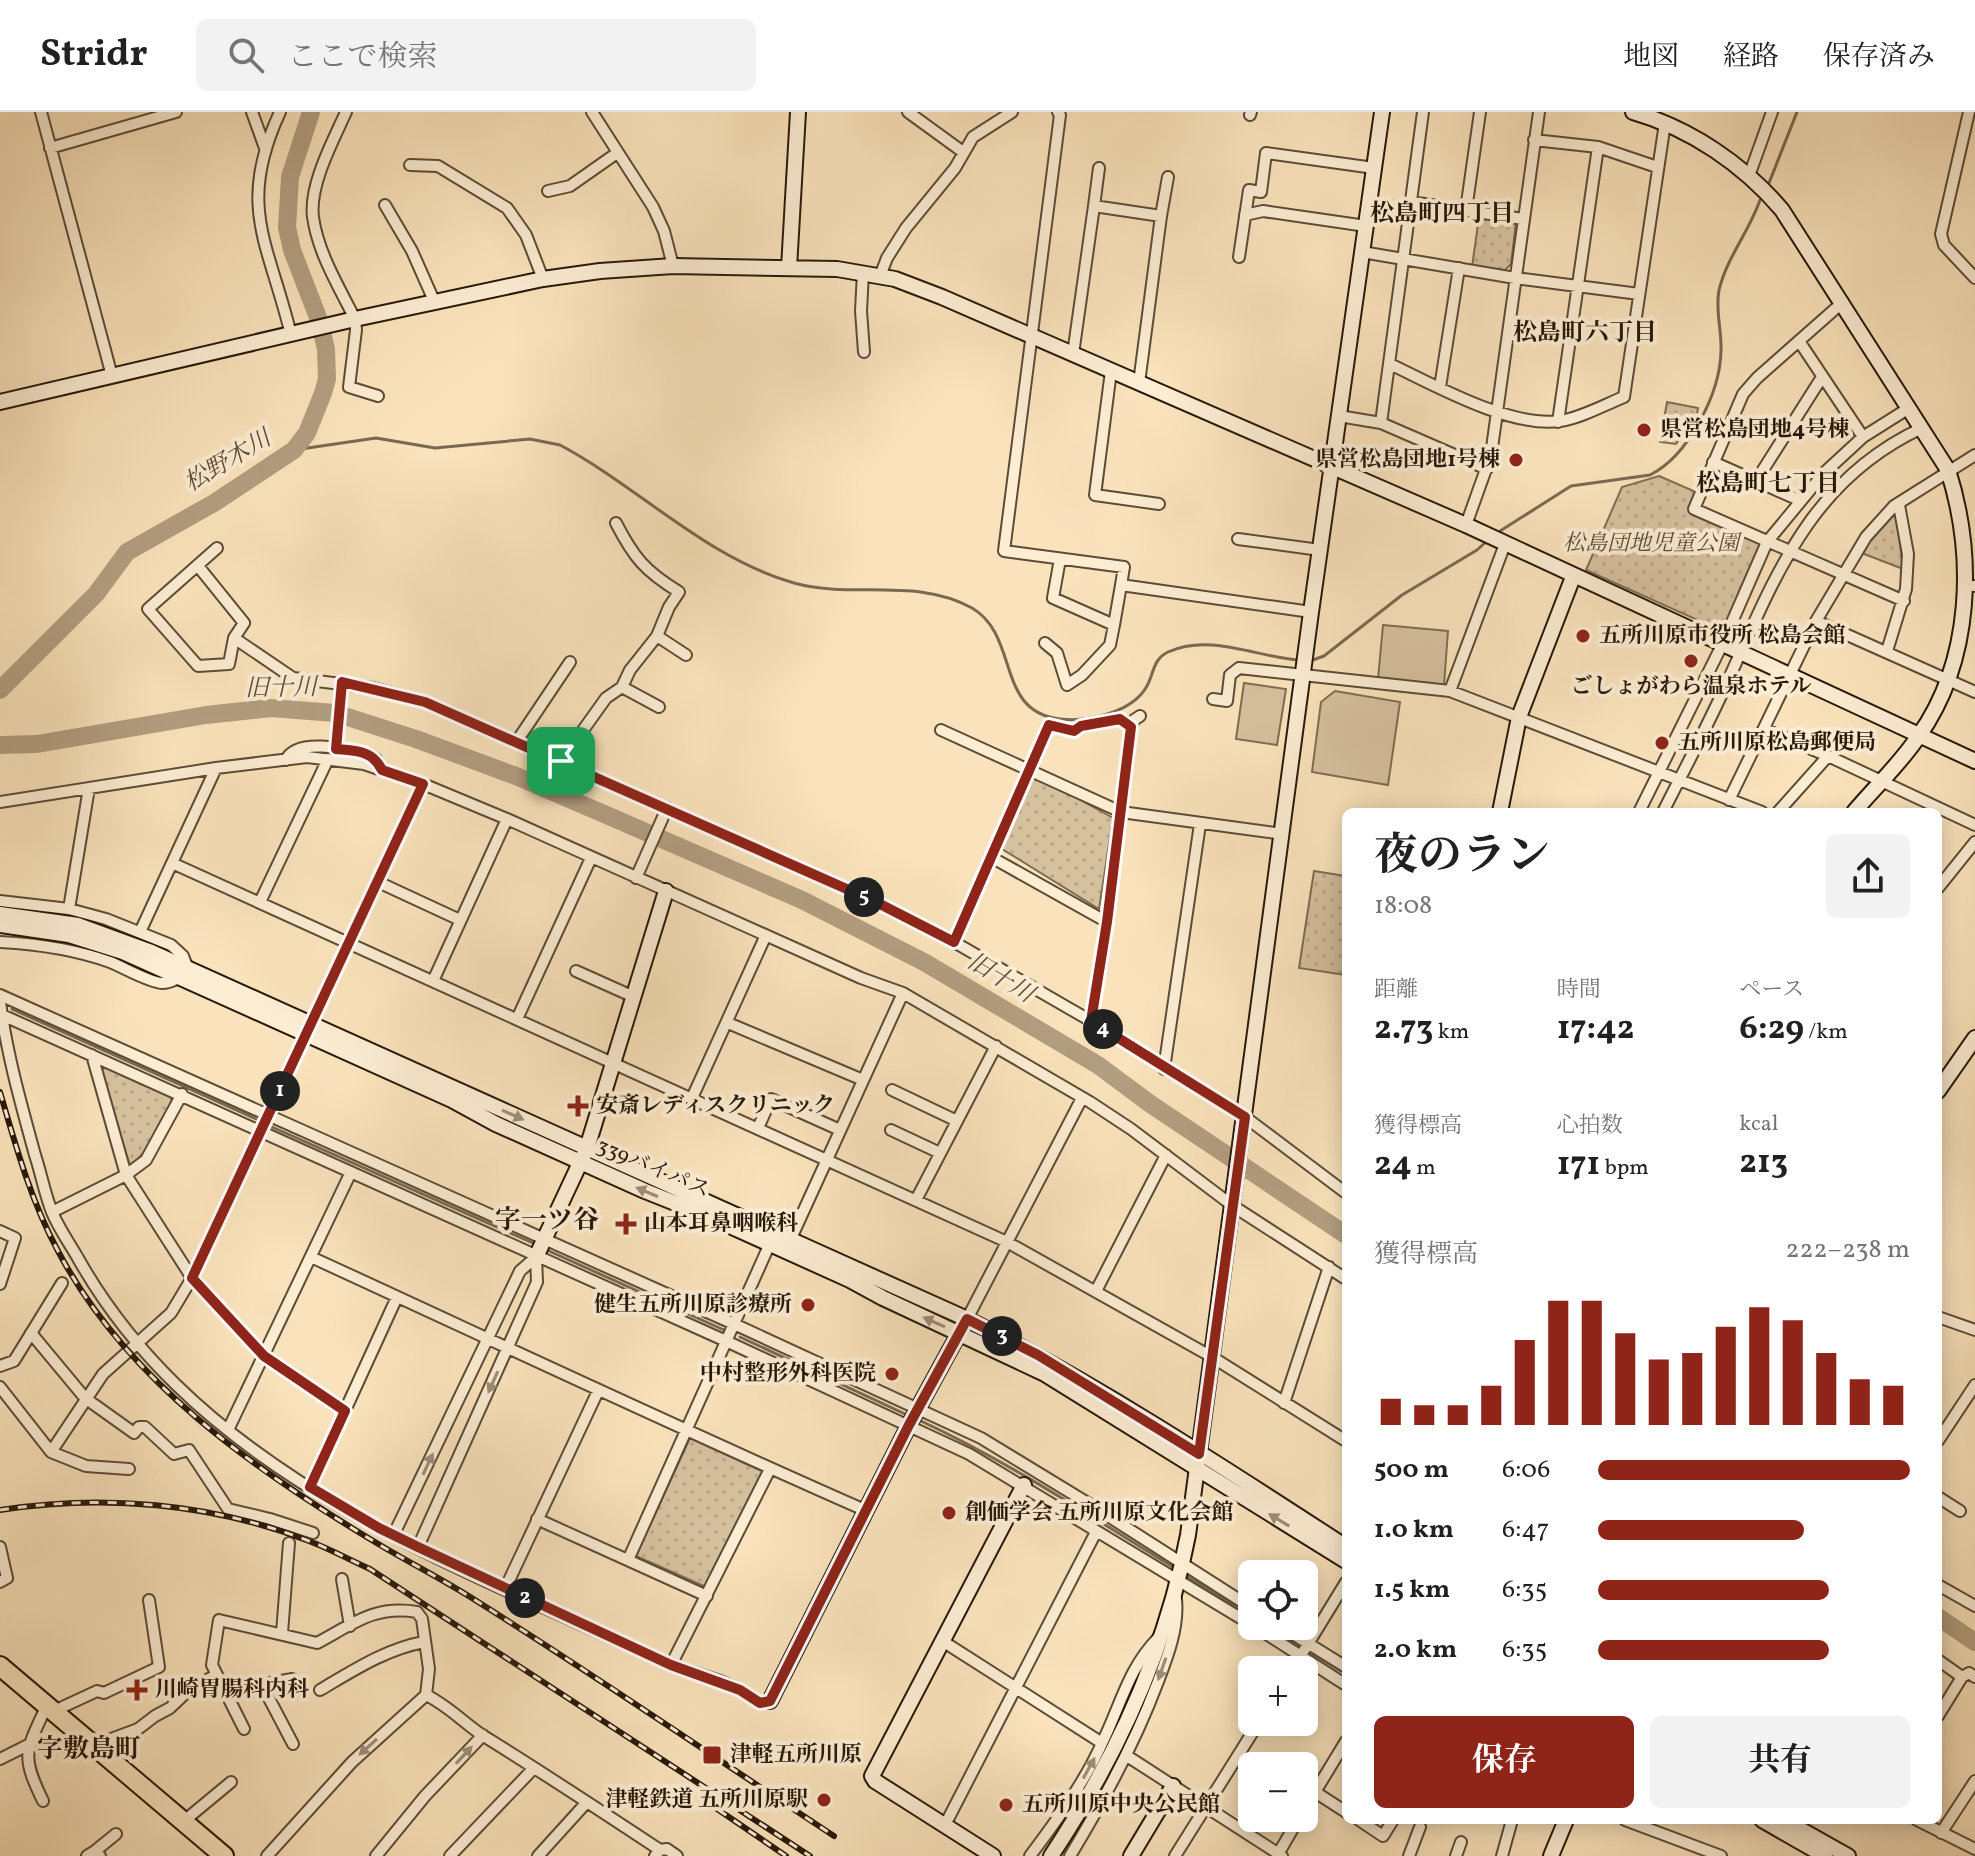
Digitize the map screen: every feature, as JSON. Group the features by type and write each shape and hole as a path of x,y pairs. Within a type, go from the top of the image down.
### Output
{"highway":[{"path":"0,1666 184,1821 213,1852"}],"street":[{"path":"41,112 112,376"},
{"path":"50,148 176,112"},
{"path":"252,112 265,148"},
{"path":"280,112 265,148 258,182 260,226 267,262 293,334"},
{"path":"346,112 315,191 313,214 319,244 356,330 349,387 378,396"},
{"path":"592,112 653,207 664,231 673,266"},
{"path":"789,268 798,112"},
{"path":"908,112 963,152"},
{"path":"880,276 887,258 906,228 955,168 973,137 1012,112"},
{"path":"1045,643 1057,653 1067,685 1082,675 1110,645 1124,567 1004,551 1058,112"},
{"path":"1051,1856 1110,1759 1149,1667 1178,1579 1198,1462 1311,612 1382,112"},
{"path":"1381,423 1423,112"},
{"path":"1466,210 1480,112"},
{"path":"1466,525 1487,469 1497,413 1539,112"},
{"path":"1633,112 1665,123 1703,143 1749,176 1773,199 1796,227 1922,428 1948,470 1965,506 1974,561 1974,586 1970,614 1949,680 1919,737 1857,808"},
{"path":"1749,176 1772,112"},
{"path":"1969,112 1941,234 1944,245 1975,278"},
{"path":"1390,364 1497,413 1558,422 1624,397 1665,123"},
{"path":"1534,140 1598,147 1657,167"},
{"path":"1558,422 1598,147"},
{"path":"548,191 570,186 617,153"},
{"path":"1239,257 1249,190 1261,192 1266,153 1374,168"},
{"path":"410,165 438,166 507,208 526,235 543,279"},
{"path":"1073,354 1099,168"},
{"path":"1139,383 1168,177"},
{"path":"1411,202 1523,219"},
{"path":"385,205 412,251 435,303"},
{"path":"1094,206 1161,216"},
{"path":"1245,215 1263,211 1366,226"},
{"path":"1362,252 1515,278 1639,294"},
{"path":"0,402 543,279 673,266 863,272 942,297 1466,525 1975,761"},
{"path":"1440,387 1459,268"},
{"path":"863,272 861,311 864,352"},
{"path":"1843,302 1743,394 1694,509 1904,601"},
{"path":"1799,341 1863,437"},
{"path":"1111,371 1095,495 1159,504"},
{"path":"1756,481 1822,377"},
{"path":"1641,808 1722,645 1767,542 1824,473 1863,437 1909,408"},
{"path":"1339,416 1381,423 1487,469"},
{"path":"1665,808 1788,552 1813,514 1872,457 1922,428"},
{"path":"1729,800 1816,621 1866,537 1894,506 1975,455"},
{"path":"1713,462 1799,500"},
{"path":"1824,473 1838,487"},
{"path":"1887,651 1904,601 1908,554 1899,505"},
{"path":"561,761 606,698 622,687 630,670 657,636 679,592 654,577 632,555 616,523"},
{"path":"1238,539 1320,550"},
{"path":"1450,691 1503,543"},
{"path":"198,566 244,623 234,638 229,664 198,666 148,609 217,548"},
{"path":"1060,559 1053,598 1114,625"},
{"path":"1501,808 1519,717 1573,577"},
{"path":"1121,585 1311,612"},
{"path":"1816,621 1975,692"},
{"path":"657,636 686,655"},
{"path":"234,638 293,678 415,699 517,741 666,811 876,902 954,942 1091,1021 1342,1190"},
{"path":"517,741 570,662"},
{"path":"1213,699 1227,701 1230,675 1239,668 1450,691 1751,808"},
{"path":"336,748 342,685"},
{"path":"622,687 659,707"},
{"path":"1091,1021 1107,922 1131,727 1140,716"},
{"path":"954,942 1049,725 1074,731 1081,726 1120,719 1131,727"},
{"path":"1764,729 1881,781 1931,808"},
{"path":"941,730 1121,812 1283,834"},
{"path":"286,760 289,752 302,746 336,748 367,754 376,759 382,770"},
{"path":"1782,808 1828,756"},
{"path":"0,802 307,757 364,764 423,784 861,978 903,993 1082,1098 1166,1155 1233,1206 1342,1276"},
{"path":"260,902 328,759"},
{"path":"140,932 216,768"},
{"path":"51,1452 103,1374 171,1313 192,1278 423,784"},
{"path":"69,909 89,788"},
{"path":"636,878 666,811"},
{"path":"1942,813 1975,825"},
{"path":"433,981 507,819"},
{"path":"1164,1069 1200,824"},
{"path":"1942,883 1975,842"},
{"path":"991,857 1107,922"},
{"path":"517,1019 591,858"},
{"path":"172,863 1007,1242 1212,1357 1342,1439"},
{"path":"378,882 460,920"},
{"path":"394,1534 520,1271 536,1257 585,1155 666,891"},
{"path":"0,901 69,909 140,932 171,945 183,956 184,973"},
{"path":"0,914 89,928 117,937 184,973"},
{"path":"0,925 46,930 184,973"},
{"path":"692,1098 766,935"},
{"path":"0,942 36,944 76,952 161,983 184,973"},
{"path":"576,971 634,997"},
{"name":"339バイパス","path":"184,973 788,1246"},
{"path":"788,1246 903,993"},
{"path":"0,995 981,1438 1032,1468 1178,1579 1238,1603"},
{"path":"0,1002 18,1100 52,1212 93,1284 137,1343 179,1388 228,1430 310,1487 379,1528 671,1665 720,1681 760,1703 770,1701 909,1425 960,1334 1082,1098"},
{"path":"2,1015 182,1094 969,1454 1238,1617"},
{"path":"728,1023 863,1080"},
{"path":"1942,1085 1975,1038"},
{"path":"916,1200 996,1046"},
{"path":"92,1055 126,1175 192,1278 264,1356 345,1411"},
{"path":"892,1090 957,1121"},
{"path":"52,1212 126,1175 146,1160 182,1094"},
{"path":"758,1128 771,1099 840,1130"},
{"path":"891,1130 940,1153"},
{"path":"1096,1291 1166,1155"},
{"path":"228,1430 351,1172"},
{"path":"0,1231 15,1238 0,1284"},
{"path":"628,1560 772,1239"},
{"path":"788,1246 967,1319 1038,1355 1342,1558"},
{"path":"788,1246 1065,1385 1342,1545"},
{"path":"311,1257 598,1391 867,1511"},
{"path":"418,1547 537,1282 536,1257"},
{"path":"1284,1403 1329,1267"},
{"path":"0,1366 14,1361 62,1283"},
{"path":"310,1487 397,1297"},
{"path":"1942,1318 1975,1330"},
{"path":"31,1333 85,1398 134,1433 139,1427 145,1427 174,1454 189,1450 228,1509 313,1533"},
{"path":"1942,1435 1975,1385"},
{"path":"0,1387 51,1452 86,1466 129,1469"},
{"path":"505,1589 598,1391"},
{"path":"671,1665 770,1469"},
{"path":"993,1856 875,1781 872,1776 1024,1485"},
{"path":"1942,1500 1960,1511"},
{"path":"537,1519 707,1596"},
{"path":"945,1825 1096,1532"},
{"path":"282,1633 289,1543"},
{"path":"0,1547 7,1578 0,1582"},
{"path":"342,1579 350,1626"},
{"path":"1070,1856 1127,1756 1148,1708 1174,1633 1178,1579"},
{"path":"1942,1587 1975,1606"},
{"path":"1275,1640 1301,1656 1342,1589"},
{"path":"43,1801 28,1770 28,1745 50,1708 97,1691 104,1693 159,1667 149,1600"},
{"path":"244,1729 212,1665 219,1620 317,1643 368,1614 405,1610 417,1612 422,1619 429,1669 426,1695 352,1762 267,1856"},
{"path":"1030,1856 1075,1792 1102,1743 1134,1667 1161,1635"},
{"path":"1303,1640 1342,1665"},
{"path":"320,1690 368,1662 405,1645 424,1642"},
{"path":"944,1642 1102,1743"},
{"path":"1942,1663 1962,1677"},
{"path":"1318,1667 1342,1682"},
{"path":"1942,1710 1962,1677 1969,1673 1975,1677"},
{"path":"95,1745 138,1729 170,1708 192,1687 217,1675"},
{"path":"229,1697 262,1685 292,1679"},
{"path":"262,1685 293,1744"},
{"path":"426,1695 533,1769 587,1802 657,1853 667,1849 677,1856"},
{"path":"376,1856 425,1796 483,1735"},
{"path":"1175,1856 1250,1736"},
{"path":"0,1759 28,1745"},
{"path":"1318,1787 1342,1748"},
{"path":"1127,1756 1279,1855 1291,1832"},
{"path":"450,1856 533,1769"},
{"path":"1941,1833 1975,1781"},
{"path":"184,1821 231,1782"},
{"path":"1131,1856 1173,1786"},
{"path":"1318,1794 1342,1809"},
{"path":"538,1856 587,1802"},
{"path":"1365,1824 1383,1836 1390,1824"},
{"path":"1502,1856 1511,1824"},
{"path":"1551,1856 1564,1824"},
{"path":"1636,1824 1721,1856"},
{"path":"1769,1824 1825,1856"},
{"path":"1794,1824 1848,1856"},
{"path":"1924,1824 1975,1849"},
{"path":"1409,1856 1420,1827"},
{"path":"94,1854 116,1834"},
{"path":"1456,1856 1461,1842"}],"green space":[{"path":"1479,217 1516,222 1511,264 1504,271 1472,267"},
{"path":"1667,402 1698,408 1676,444 1660,442"},
{"name":"松島団地児童公園","path":"1659,476 1696,492 1689,512 1762,544 1724,632 1586,570 1622,487"},
{"path":"1896,511 1903,569 1859,552"},
{"path":"1383,625 1448,631 1444,685 1378,679"},
{"path":"1244,683 1286,689 1277,745 1236,739"},
{"path":"1335,691 1400,702 1388,785 1312,772 1321,702"},
{"path":"1030,772 1113,818 1099,909 1002,849"},
{"path":"1314,871 1342,875 1342,974 1299,968"},
{"path":"106,1067 169,1095 172,1100 150,1144 130,1166 100,1071"},
{"path":"690,1438 764,1472 706,1587 636,1556"}],"waterway":[{"name":"松野木川","path":"0,690 96,594 127,552 214,503 294,450 307,433 327,379 326,349 287,227 290,177 311,112"},
{"path":"1769,183 1797,112"},
{"path":"1497,533 1571,486 1650,475 1664,466 1689,439 1708,404 1719,368 1719,290 1760,200"},
{"path":"294,450 376,438 435,448 530,439 560,445 702,539 762,572 816,587 929,593 972,608 987,621 997,636 1016,688 1026,703 1040,713 1060,719 1096,717 1131,703 1147,686 1159,658 1184,647 1217,645 1299,660"},
{"path":"1310,661 1324,656 1402,595 1477,550 1488,540"},
{"name":"旧十川","path":"0,745 37,744 206,715 271,708 335,713 416,739 516,776 802,900 924,962 1098,1065 1149,1103 1342,1232"},
{"path":"12,1009 256,1119"},
{"path":"272,1127 533,1243"},
{"path":"549,1251 724,1330"},
{"path":"740,1337 905,1414"},
{"path":"921,1421 1018,1472 1173,1567"},
{"path":"1188,1577 1238,1607"},
{"name":"旧十川","path":"1942,1620 1975,1642"},
{"path":"1291,1640 1298,1644"},
{"path":"1313,1654 1342,1672"}],"railway":[{"path":"0,1092 18,1153 48,1232 86,1298 119,1341 196,1418 239,1452 329,1514 463,1592 834,1836"},
{"path":"0,1510 78,1503 156,1505 234,1518 317,1544 370,1569 810,1856"},
{"path":"704,1800 786,1856"}],"place":[{"name":"県営松島団地4号棟","path":"1644,430"},
{"name":"県営松島団地1号棟","path":"1516,460"},
{"name":"五所川原市役所 松島会館","path":"1583,636"},
{"name":"ごしょがわら温泉ホテル","path":"1691,661"},
{"name":"五所川原松島郵便局","path":"1662,743"},
{"name":"安斎レディスクリニック","path":"578,1106"},
{"name":"山本耳鼻咽喉科","path":"626,1224"},
{"name":"健生五所川原診療所","path":"808,1305"},
{"name":"中村整形外科医院","path":"892,1374"},
{"name":"創価学会 五所川原文化会館","path":"949,1513"},
{"name":"川崎胃腸科内科","path":"137,1690"},
{"name":"津軽五所川原","path":"712,1755"},
{"name":"津軽鉄道 五所川原駅","path":"824,1800"},
{"name":"五所川原中央公民館","path":"1006,1805"}],"district":[{"name":"松島町四丁目","path":"1442,215"},
{"name":"松島町六丁目","path":"1585,334"},
{"name":"松島町七丁目","path":"1768,485"},
{"name":"字一ツ谷","path":"547,1221"},
{"name":"字敷島町","path":"89,1750"}],"route":[{"path":"342,682 425,702 561,761 876,902 954,942 1049,725 1074,731 1081,726 1120,719 1131,727 1107,922 1091,1021 1245,1117 1199,1454 1038,1355 967,1319 909,1425 770,1701 760,1703 720,1681 671,1665 505,1589 379,1528 310,1487 345,1411 264,1356 192,1278 423,784 382,770 376,759 367,754 336,749 342,682"}]}
